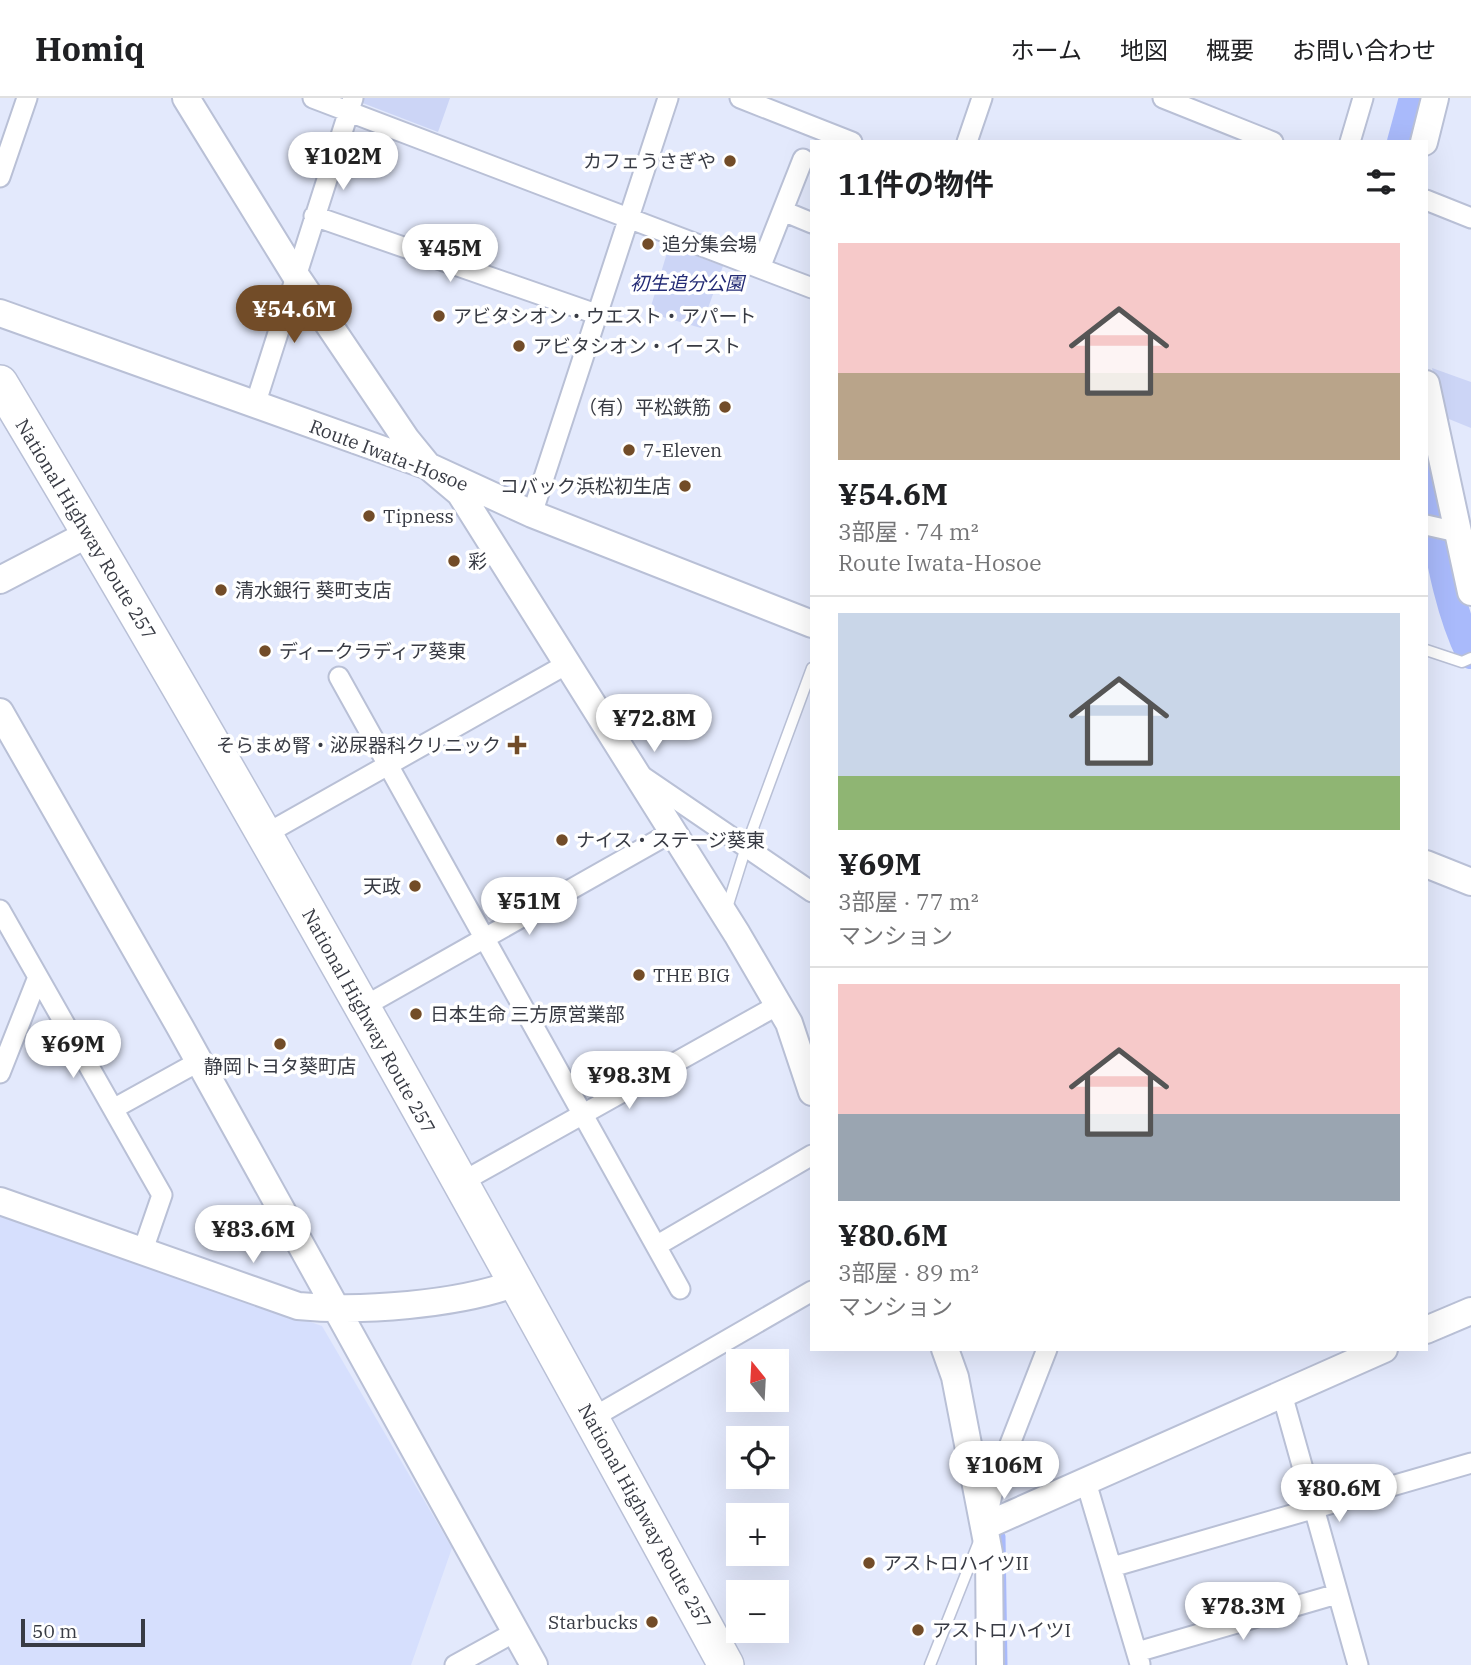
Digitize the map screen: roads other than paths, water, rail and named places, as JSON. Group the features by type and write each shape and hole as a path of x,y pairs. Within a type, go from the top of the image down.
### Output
{"highway":[{"name":"National Highway Route 257","path":"0,383 90,533 363,1007 726,1665"}],"street":[{"path":"0,177 27,98"},
{"path":"186,98 295,273 428,466 460,493 638,773 789,1023 810,1086"},
{"path":"313,98 350,105 630,219 810,287"},
{"path":"532,514 668,98"},
{"path":"740,98 847,140"},
{"path":"968,140 982,98"},
{"path":"1163,98 1268,140"},
{"path":"1351,140 1363,98"},
{"path":"1424,140 1435,98"},
{"path":"255,405 350,105"},
{"path":"760,268 803,159"},
{"path":"1428,201 1471,218"},
{"path":"782,211 810,222"},
{"path":"314,216 599,315"},
{"name":"Route Iwata-Hosoe","path":"4,317 428,466 532,514 810,623"},
{"path":"1428,394 1471,592"},
{"path":"1428,526 1458,536"},
{"path":"0,580 90,533"},
{"path":"264,835 567,664"},
{"path":"339,677 487,938 680,1289"},
{"path":"0,712 534,1665"},
{"path":"638,773 810,891"},
{"path":"363,1007 674,831"},
{"path":"1428,865 1471,882"},
{"path":"0,910 162,1195 143,1250"},
{"path":"0,1073 38,977"},
{"path":"460,1182 778,1005"},
{"path":"113,1109 198,1062"},
{"path":"656,1246 810,1156"},
{"path":"0,1201 298,1306 335,1310 491,1292 516,1283"},
{"path":"592,1418 810,1292"},
{"path":"1428,1330 1471,1311"},
{"path":"946,1351 955,1377 989,1553 990,1665"},
{"path":"985,1526 994,1485 1046,1351"},
{"path":"985,1526 1379,1351"},
{"path":"1282,1394 1358,1665"},
{"path":"1112,1567 1471,1463"},
{"path":"1086,1482 1138,1659 1337,1594"},
{"path":"454,1665 516,1632"}],"lane":[{"path":"1428,650 1466,660"},
{"path":"725,915 746,847 810,673"},
{"path":"930,1665 985,1526"}],"waterway":[{"path":"1403,140 1414,98"},
{"path":"1428,488 1448,590 1471,654"},
{"path":"1003,1536 1005,1665"}],"place":[{"name":"カフェうさぎや","path":"730,161"},
{"name":"追分集会場","path":"648,244"},
{"name":"アビタシオン・ウエスト・アパート","path":"439,316"},
{"name":"アビタシオン・イースト","path":"519,346"},
{"name":"（有）平松鉄筋","path":"725,407"},
{"name":"7-Eleven","path":"629,450"},
{"name":"コバック浜松初生店","path":"685,486"},
{"name":"Tipness","path":"369,516"},
{"name":"彩","path":"454,561"},
{"name":"清水銀行 葵町支店","path":"221,590"},
{"name":"ディークラディア葵東","path":"265,651"},
{"name":"そらまめ腎・泌尿器科クリニック","path":"517,745"},
{"name":"ナイス・ステージ葵東","path":"562,840"},
{"name":"天政","path":"415,886"},
{"name":"THE BIG","path":"639,975"},
{"name":"日本生命 三方原営業部","path":"416,1014"},
{"name":"静岡トヨタ葵町店","path":"280,1044"},
{"name":"アストロハイツII","path":"869,1563"},
{"name":"Starbucks","path":"652,1622"},
{"name":"アストロハイツI","path":"918,1630"}],"park label":[{"name":"初生追分公園","path":"687,283"}]}
